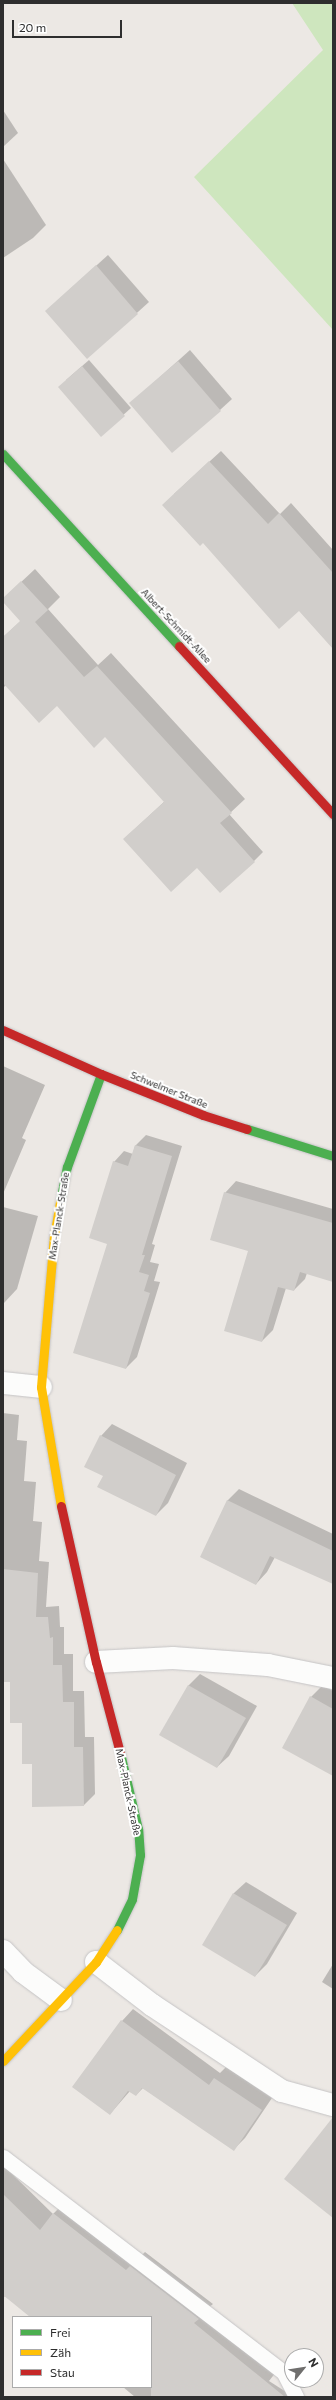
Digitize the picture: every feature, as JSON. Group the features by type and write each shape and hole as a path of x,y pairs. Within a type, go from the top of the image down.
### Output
{"street":[{"name":"Albert-Schmidt-Allee","path":"3,454 333,814"},
{"name":"Schwelmer Straße","path":"3,1030 101,1074 203,1115 333,1156"},
{"name":"Max-Planck-Straße","path":"3,2061 96,1962 114,1936 132,1899 140,1855 138,1829 133,1807 96,1662 61,1509 41,1387 54,1234 67,1167 101,1074"},
{"path":"3,1382 41,1387"},
{"path":"96,1662 173,1658 268,1665 333,1678"},
{"path":"3,1951 23,1972 61,2000"},
{"path":"96,1962 152,2005 282,2092 333,2105"}],"lane":[{"path":"3,2157 284,2373 296,2397"}],"green space":[{"path":"292,3 333,3 333,330 194,177 323,50"}],"building":[{"path":"96,265 138,314 87,359 45,311"},
{"path":"178,361 221,411 172,453 129,403"},
{"path":"82,366 125,416 101,437 58,387"},
{"path":"209,461 268,524 279,513 333,573 333,649 299,611 279,629 203,543 200,546 162,505"},
{"path":"21,581 48,610 35,622 84,677 97,666 232,813 220,823 255,862 220,893 197,868 171,892 123,839 164,802 105,737 94,748 57,706 39,723 3,683 3,637 20,621 3,602 3,598"},
{"path":"135,1145 172,1156 142,1255 145,1255 139,1272 149,1275 144,1291 150,1293 126,1369 73,1353 107,1244 89,1238 113,1161 128,1166"},
{"path":"224,1192 333,1223 333,1282 300,1272 294,1291 278,1287 262,1342 224,1331 248,1251 210,1240"},
{"path":"100,1435 176,1475 156,1516 97,1487 103,1476 84,1467"},
{"path":"227,1500 333,1551 333,1584 270,1556 256,1585 200,1557"},
{"path":"3,1569 38,1573 36,1617 48,1617 50,1638 53,1637 53,1665 62,1665 63,1702 74,1702 74,1747 83,1747 84,1806 32,1807 32,1764 22,1764 22,1723 10,1723 10,1682 3,1682"},
{"path":"188,1685 246,1718 217,1768 159,1735"},
{"path":"310,1696 333,1709 333,1776 282,1748"},
{"path":"233,1893 287,1925 255,1977 202,1945"},
{"path":"121,2020 209,2085 214,2078 262,2110 234,2151 142,2088 136,2096 128,2091 110,2115 72,2087"},
{"path":"333,2117 333,2218 284,2179"},
{"path":"3,2194 40,2230 53,2213 126,2270 130,2266 199,2319 194,2323 285,2397 151,2397 152,2316 29,2316 3,2295"}],"traffic: fast":[{"path":"3,454 179,646"},
{"path":"60,1202 67,1167 101,1074"},
{"path":"247,1129 333,1156"},
{"path":"117,1930 132,1899 140,1855 138,1829 120,1753"}],"traffic: slow":[{"path":"60,1202 54,1235 41,1387 61,1506"},
{"path":"3,2061 96,1962 117,1930"}],"traffic: jam":[{"path":"179,646 333,814"},
{"path":"3,1030 101,1074 203,1115 247,1129"},
{"path":"61,1506 96,1662 120,1753"}]}
